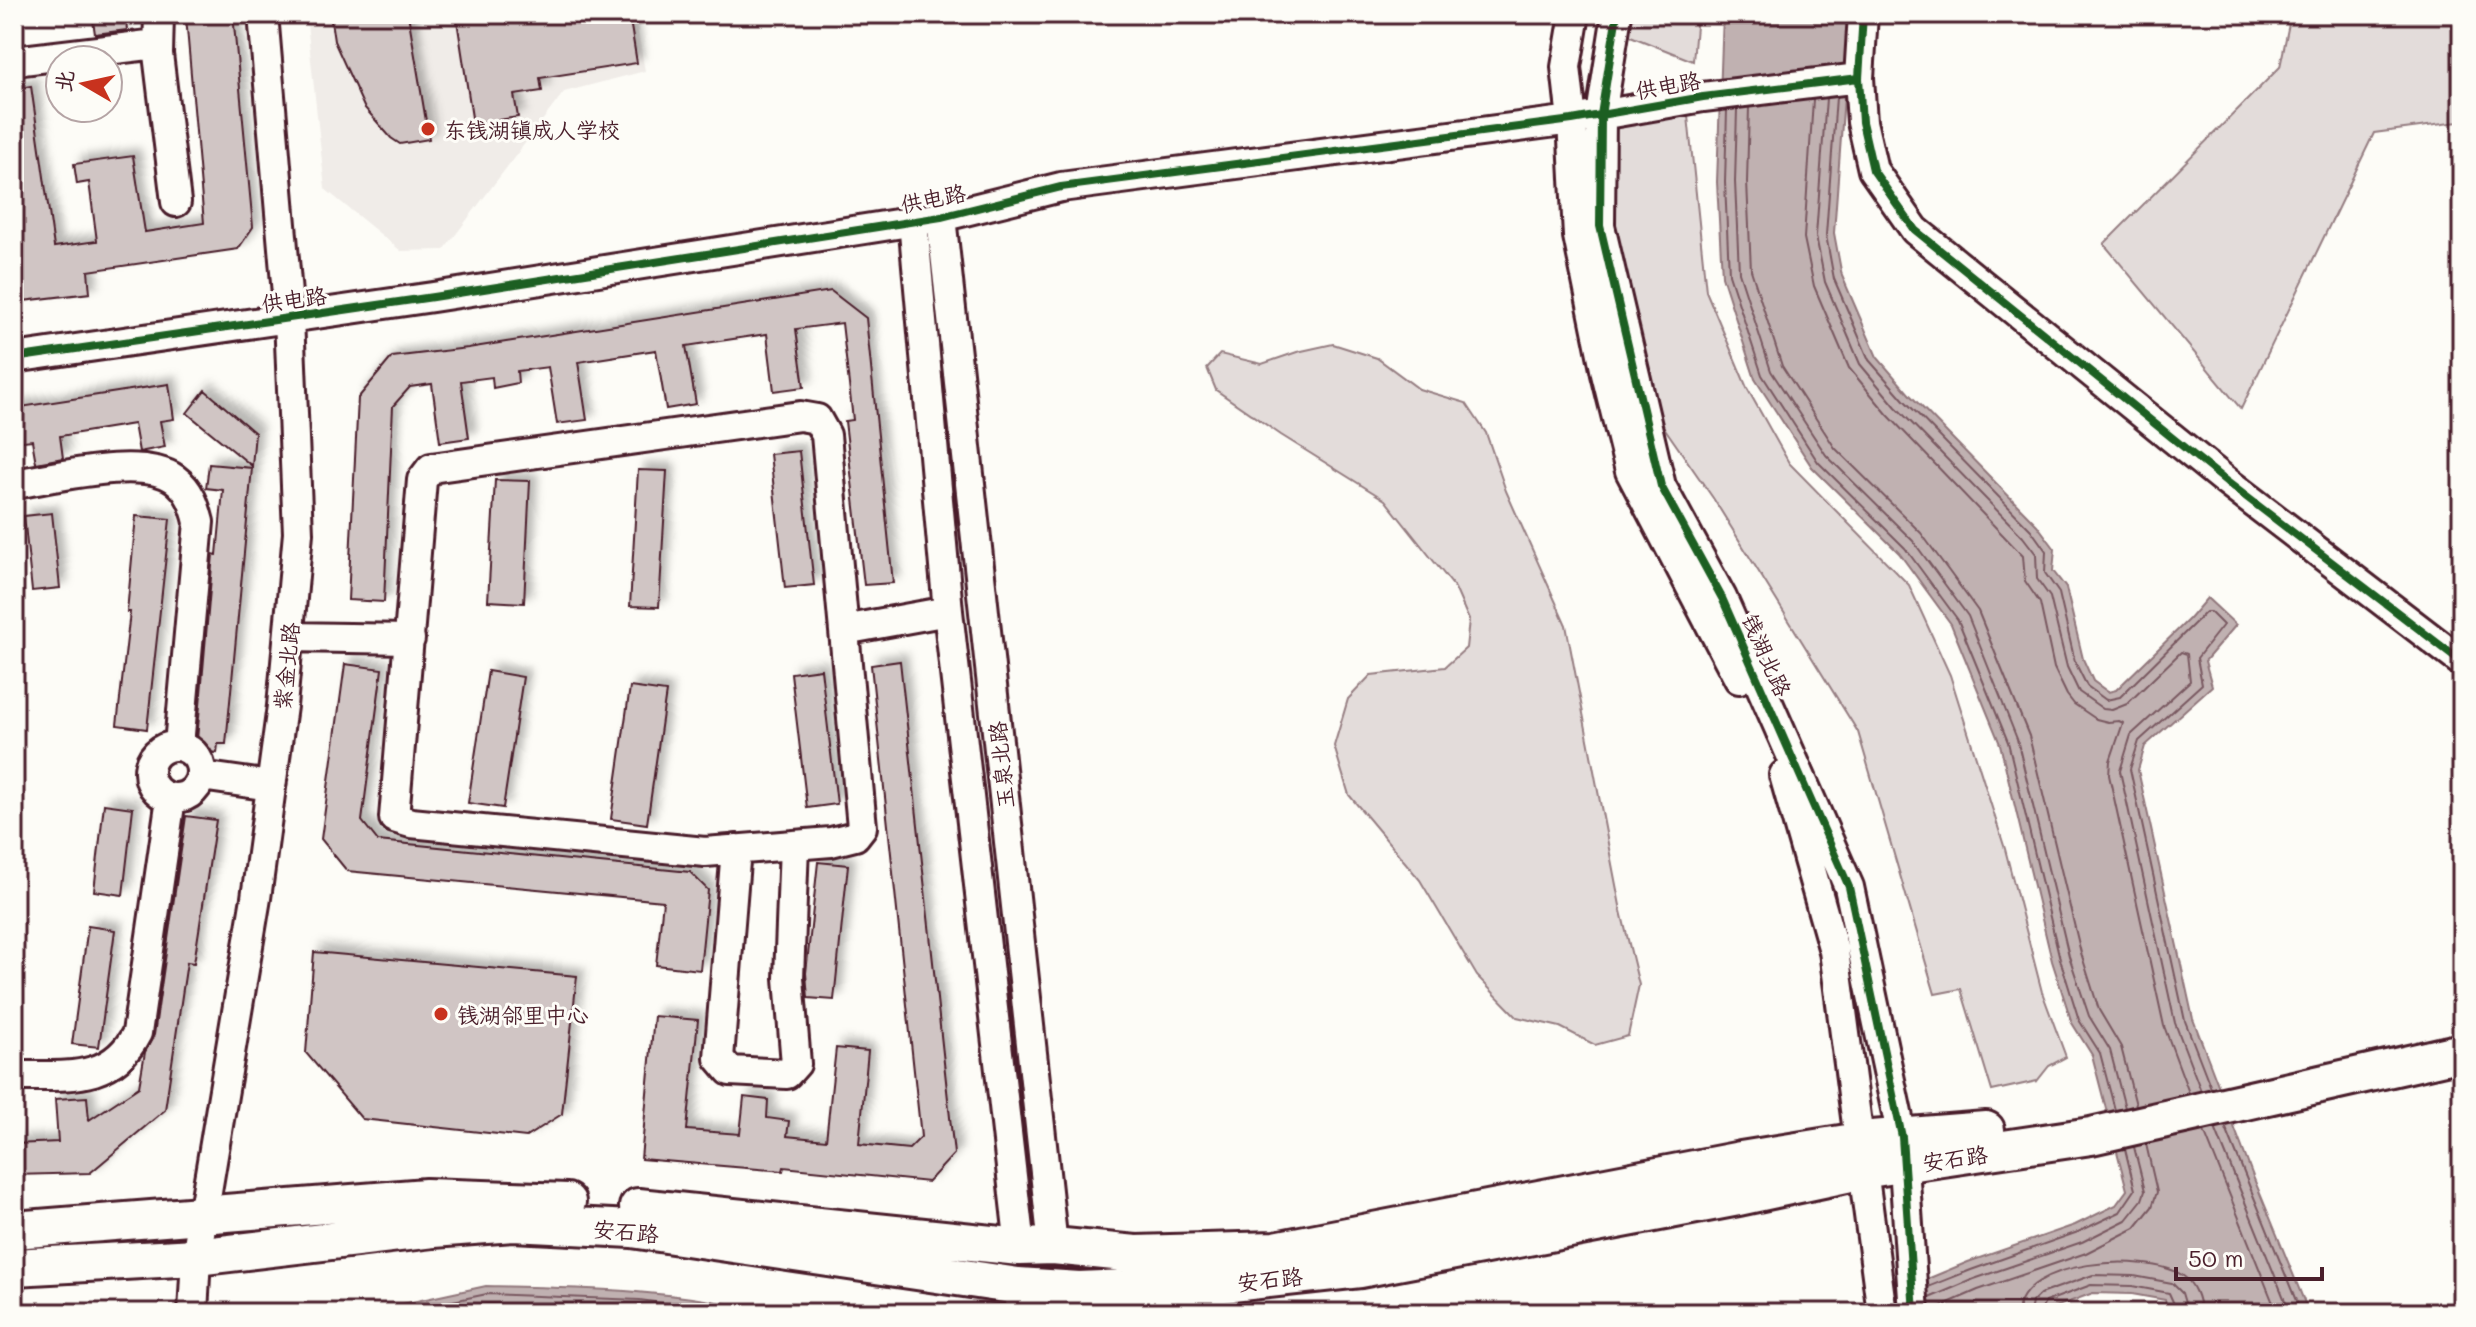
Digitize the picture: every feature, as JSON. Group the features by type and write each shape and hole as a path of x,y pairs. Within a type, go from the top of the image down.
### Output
{"main road":[{"name":"安石路","path":"2236,1092 2462,1027"},
{"name":"安石路","path":"14,1230 426,1197 515,1198 1136,1254 1275,1250 1616,1183 1862,1156 2087,1125 2236,1092 2462,1052"},
{"name":"安石路","path":"14,1267 196,1257 433,1229 513,1223 632,1229 1034,1300 1079,1290 1223,1284 1360,1269 1862,1156"},
{"name":"玉泉北路","path":"1034,1300 1036,1246"}],"street":[{"path":"159,14 157,44 176,202"},
{"name":"紫金北路","path":"193,1313 196,1257 256,898 289,637 298,533 289,318 263,14"},
{"name":"钱湖北路","path":"1575,14 1566,67 1578,236 1606,374 1630,471 1779,758 1834,951 1882,1313"},
{"name":"钱湖北路","path":"1617,14 1601,115 1600,226 1661,486 1722,598 1849,887 1904,1150 1914,1313"},
{"path":"1863,14 1849,78 1873,170 1915,230 2227,482 2462,662"},
{"path":"14,61 157,44"},
{"name":"供电路","path":"14,358 433,297 927,219 1061,187 1572,120 1703,97 1849,78"},
{"name":"玉泉北路","path":"927,219 948,611 1036,1246"},
{"name":"玉泉北路","path":"927,219 1036,1246"},
{"path":"800,416 817,419 826,435 862,827 855,836 831,842 705,852 411,823 394,818 410,639 422,480 431,468 800,416"},
{"path":"14,484 130,467 154,469 175,479 193,499 199,522 179,745"},
{"path":"844,630 948,611"},
{"path":"289,637 410,639"},
{"path":"179,745 192,751 200,762 201,776 196,788 185,796 171,798 159,792 151,781 149,767 155,755 166,747 179,745"},
{"path":"201,776 271,786"},
{"path":"14,1076 97,1072 118,1060 129,1049 137,1033 171,798"},
{"path":"736,849 719,1058 730,1071 787,1074 796,1064 789,978 794,845"}],"shaded area":[{"name":"东钱湖镇成人学校","path":"306,14 635,14 645,71 564,92 444,250 401,251 325,189"},
{"path":"1626,14 1697,14 1693,61 1623,33"},
{"path":"2291,14 2462,14 2462,126 2458,122 2374,133 2241,409 2104,244 2280,67"},
{"path":"1688,116 1706,291 1747,388 1789,463 1909,585 1950,675 2005,849 2042,992 2066,1057 2049,1066 2037,1081 1992,1091 1961,989 1935,994 1858,732 1713,498 1661,423 1617,340 1577,130"},
{"path":"1333,344 1377,358 1419,389 1466,403 1486,433 1506,491 1566,625 1621,911 1639,985 1628,1036 1595,1045 1560,1027 1517,1017 1477,976 1420,880 1349,795 1334,746 1348,699 1371,675 1445,667 1466,648 1469,620 1455,588 1385,500 1216,390 1207,368 1220,354 1262,364"}],"water":[{"path":"1723,14 1850,14 1834,233 1842,276 1877,357 2037,525 2055,549 2053,571 2066,588 2083,659 2093,681 2108,692 2116,690 2207,598 2236,625 2205,661 2212,686 2145,746 2138,770 2193,1019 2309,1313 2171,1313 2165,1300 2132,1294 2093,1293 2039,1313 1846,1313 1968,1262 2075,1225 2116,1205 2127,1190 2092,1055 2072,1023 2052,961 2000,744 1951,624 1899,553 1812,467 1755,379 1722,276 1717,182"},
{"path":"486,1286 663,1294 768,1313 361,1313"}],"building":[{"path":"92,14 125,14 127,30 95,34"},
{"path":"233,14 253,227 238,249 88,271 90,293 14,302 14,273 18,273 15,252 20,252 14,212 14,89 31,86 54,247 97,241 89,182 77,184 74,164 133,156 145,232 204,223 186,17"},
{"path":"330,14 408,14 429,139 400,144 364,107 334,41"},
{"path":"456,14 629,14 637,63 540,78 542,91 514,95 518,117 473,124"},
{"path":"831,291 866,318 893,583 864,585 845,421 853,420 842,323 796,329 804,387 774,391 767,334 686,346 696,404 666,409 656,350 578,362 587,420 557,424 548,367 517,371 518,383 493,388 492,377 461,381 469,438 440,442 432,384 410,387 393,406 384,602 348,600 358,398 392,357"},
{"path":"169,384 174,419 160,421 165,447 139,452 134,424 60,436 63,458 36,463 32,440 14,442 14,408"},
{"path":"205,390 255,433 252,466 187,413"},
{"path":"799,451 814,585 785,588 770,454"},
{"path":"209,464 252,468 226,744 218,744 217,753 202,751 203,741 197,740 213,554 217,555 223,490 206,488"},
{"path":"638,470 667,471 659,607 630,606"},
{"path":"495,480 530,481 524,603 488,601"},
{"path":"52,513 60,588 32,591 24,516"},
{"path":"136,516 170,519 147,729 117,725 130,612 127,612"},
{"path":"900,661 954,1154 928,1182 784,1167 783,1171 641,1159 654,1016 698,1020 687,1130 740,1134 744,1097 768,1100 767,1118 789,1121 787,1136 826,1140 836,1048 868,1051 859,1144 909,1149 921,1137 871,665"},
{"path":"345,664 382,669 362,821 378,841 690,872 708,890 700,970 656,965 663,901 347,871 321,839"},
{"path":"821,669 837,804 807,808 791,673"},
{"path":"488,671 523,677 503,808 468,803"},
{"path":"630,687 666,692 647,824 611,819"},
{"path":"104,804 133,808 123,895 94,891"},
{"path":"186,816 216,820 194,963 187,962 165,1110 90,1173 14,1175 14,1144 58,1142 55,1099 87,1097 89,1120 139,1087 145,1052 154,1035"},
{"path":"818,862 848,865 834,1000 808,998 806,973"},
{"path":"88,926 115,930 99,1047 72,1044"},
{"name":"钱湖邻里中心","path":"314,952 577,976 562,1114 526,1137 362,1119 306,1053"}],"cycle path":[{"path":"1617,14 1601,115 1600,226 1661,486 1722,598 1849,887 1902,1137 1914,1313"},
{"path":"1863,14 1859,78 1862,122 1873,170 1915,230 2227,482 2462,662"},
{"path":"14,358 433,297 941,217 1061,187 1572,120 1703,97 1859,78"}],"place":[{"name":"东钱湖镇成人学校","path":"428,129"},
{"name":"钱湖邻里中心","path":"441,1014"}]}
